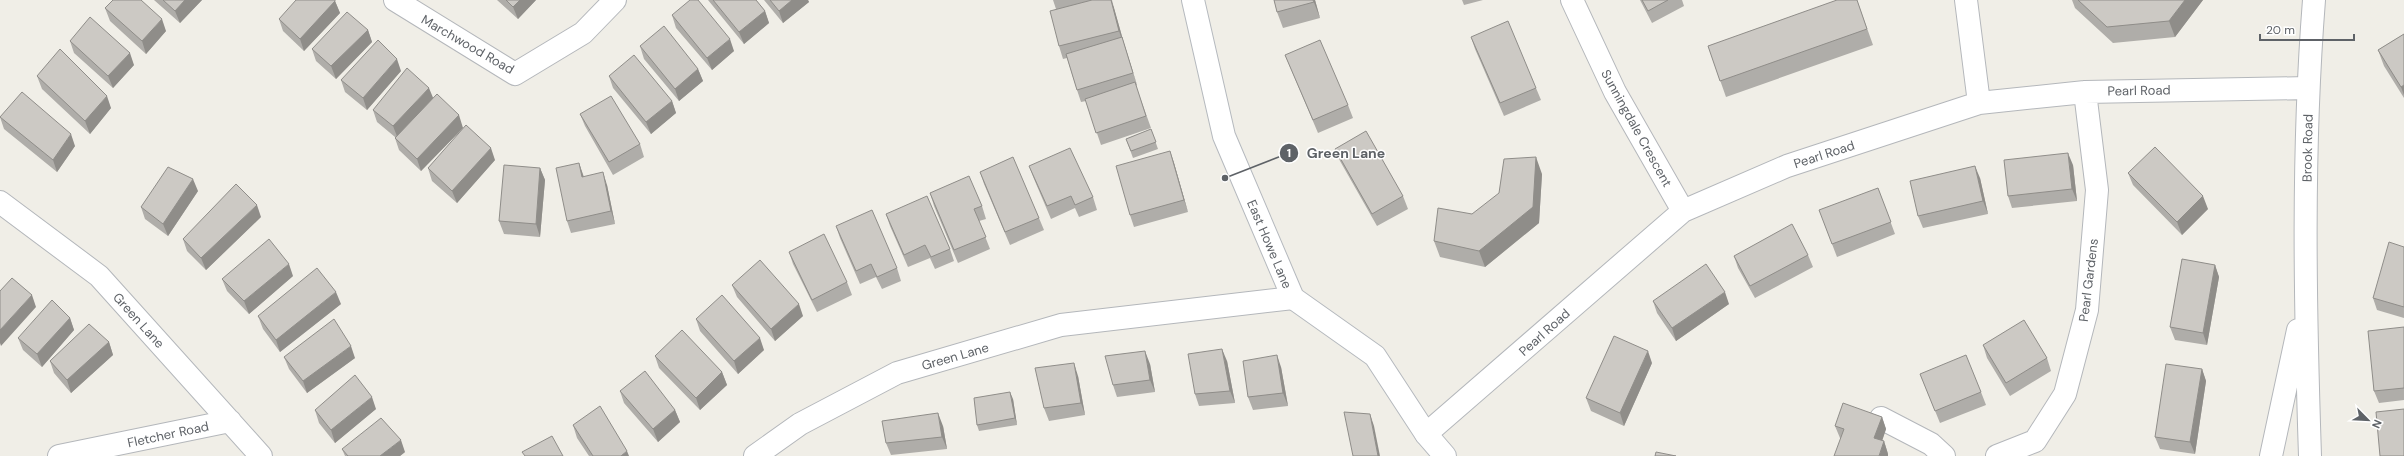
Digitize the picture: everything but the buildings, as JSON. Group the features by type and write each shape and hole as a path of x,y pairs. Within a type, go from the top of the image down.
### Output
{"street":[{"name":"Marchwood Road","path":"395,0 516,74 583,33 615,0"},
{"name":"East Howe Lane","path":"1194,0 1224,136 1293,298 1375,356 1426,434 1445,456"},
{"name":"Sunningdale Crescent","path":"1572,0 1615,92 1684,211"},
{"path":"1966,0 1979,103"},
{"name":"Brook Road","path":"2310,456 2305,297 2307,88 2314,0"},
{"name":"Pearl Road","path":"1426,434 1684,211 1787,166 1979,103 2085,92 2307,88"},
{"name":"Pearl Gardens","path":"1997,456 2034,440 2065,394 2087,310 2097,190 2085,92"},
{"name":"Green Lane","path":"0,202 99,276 261,456"},
{"name":"Brook Road","path":"2271,456 2305,297"},
{"name":"Green Lane","path":"755,456 800,424 897,373 1061,325 1293,298"},
{"path":"1881,418 1931,444 1944,456"},
{"name":"Fletcher Road","path":"58,456 230,421"}],"place":[{"name":"Green Lane","path":"1225,178"}]}
